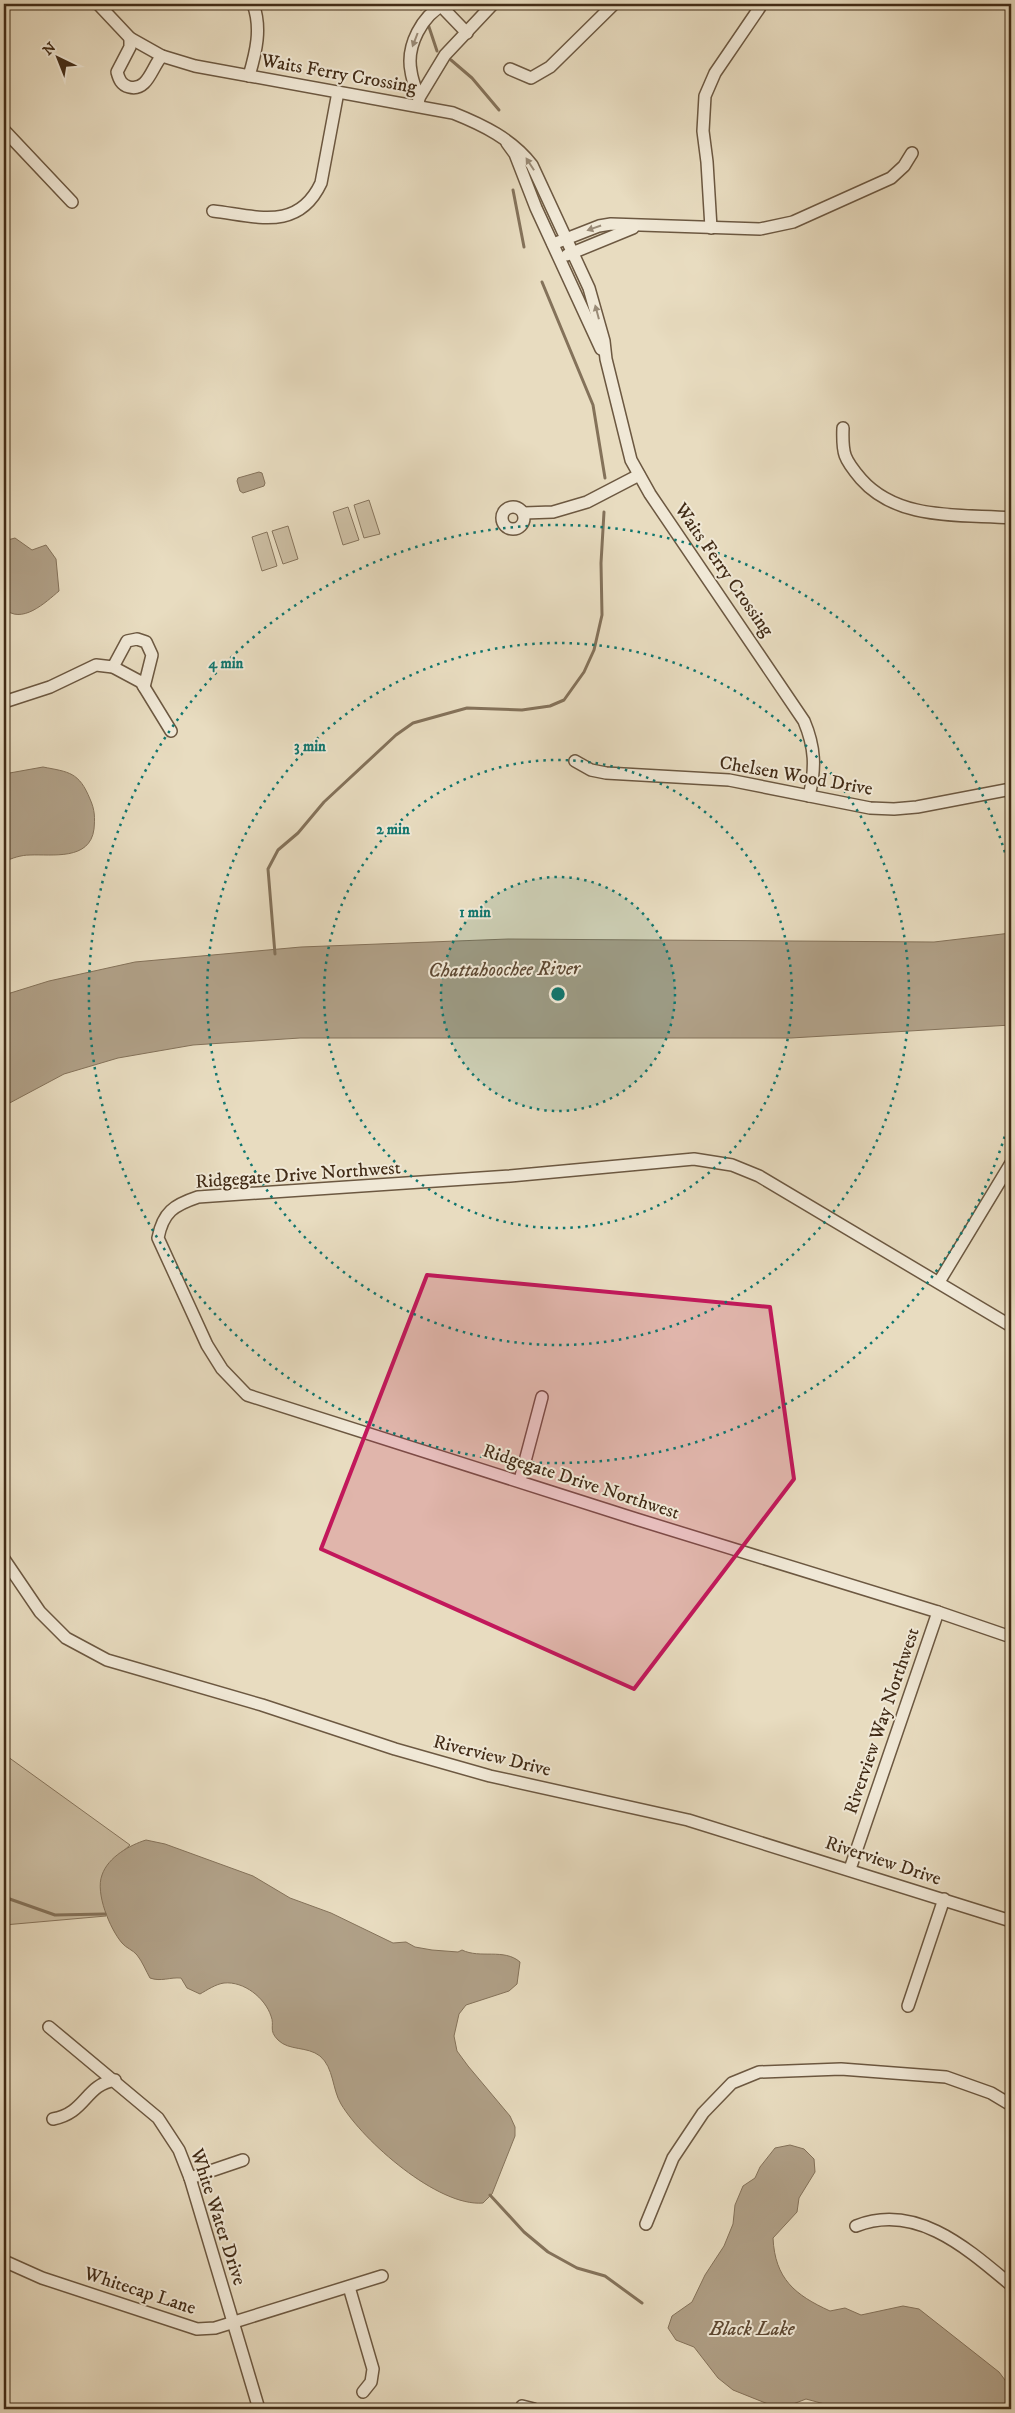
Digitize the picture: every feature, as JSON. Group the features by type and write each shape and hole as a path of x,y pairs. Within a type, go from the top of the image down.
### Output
{"street":[{"name":"Waits Ferry Crossing","path":"98,4 130,38 162,56 195,66 338,92 418,102 478,123 513,143 532,165 567,238 594,303 631,460 650,494 804,721 811,738 815,757 814,776 809,796"},
{"path":"249,76 256,52 258,29 253,4"},
{"path":"418,102 445,55 493,4"},
{"path":"510,69 532,78 538,75 550,67 614,4"},
{"path":"418,102 410,70 412,43 423,22 443,5 466,33"},
{"path":"711,228 703,132 706,96 715,72 760,7"},
{"path":"130,38 130,46 118,72 120,80 126,86 135,88 144,84 156,62 162,56"},
{"path":"213,211 276,219 293,215 307,206 315,195 320,183 338,92"},
{"path":"4,130 72,202"},
{"name":"Waits Ferry Crossing","path":"505,140 515,154 559,259 606,359"},
{"path":"553,244 599,226 760,229 793,222 891,178 904,166 912,153"},
{"path":"559,259 638,226"},
{"path":"843,428 842,449 845,461 870,488 893,504 921,512 1011,518"},
{"path":"524,513 552,512 587,502 639,475"},
{"path":"113,667 127,642 137,639 146,642 152,655 144,687"},
{"path":"4,702 50,687 96,665 113,667 141,682 171,731"},
{"name":"Chelsen Wood Drive","path":"575,761 590,770 606,773 729,780 870,808 894,809 917,807 1011,789"},
{"name":"Ridgegate Drive Northwest","path":"1011,1326 759,1176 732,1164 694,1159 612,1168 441,1182 198,1197 173,1206 160,1226 158,1238 207,1345 222,1369 247,1394 520,1480 646,1522 938,1612 1011,1637"},
{"path":"939,1282 1011,1163"},
{"path":"520,1480 542,1398"},
{"name":"Riverview Drive","path":"4,1559 40,1612 66,1638 107,1660 262,1705 490,1776 688,1820 850,1869 1011,1921"},
{"name":"Riverview Way Northwest","path":"850,1869 938,1612"},
{"path":"908,2006 944,1899"},
{"name":"White Water Drive","path":"49,2027 115,2080 158,2118 170,2133 190,2178 259,2409"},
{"path":"646,2224 673,2158 703,2113 732,2083 759,2072 841,2069 946,2077 992,2093 1011,2105"},
{"path":"53,2119 66,2117 86,2101 94,2088 103,2082 115,2080"},
{"path":"190,2178 243,2160"},
{"path":"856,2226 872,2220 909,2221 937,2230 968,2249 1011,2285"},
{"name":"Whitecap Lane","path":"4,2261 42,2278 197,2329 215,2328 382,2276"},
{"path":"349,2287 373,2369 371,2382 362,2392"},
{"path":"522,2406 534,2409"}],"highlighted area":[{"path":"427,1275 770,1307 794,1479 634,1689 321,1549"}],"shaded area":[{"path":"369,500 380,534 364,538 354,505"},
{"path":"348,507 359,540 343,545 333,512"},
{"path":"288,526 298,559 283,564 272,531"},
{"path":"267,532 277,566 262,571 252,537"},
{"path":"4,1754 130,1845 109,1864 106,1916 4,1925"}],"water":[{"path":"259,472 262,473 264,486 243,493 240,491 238,478"},
{"path":"15,538 32,550 46,545 56,559 59,591 33,610 18,614 11,613 4,608 4,541"},
{"path":"43,767 66,772 82,783 94,810 94,829 91,839 78,851 69,854 30,855 13,858 4,862 4,774"},
{"name":"Chattahoochee River","path":"1011,933 1011,1025 791,1038 300,1038 193,1045 118,1058 64,1074 4,1106 4,995 49,981 135,962 301,947 508,939 934,942"},
{"path":"146,1840 165,1844 253,1876 290,1898 331,1913 393,1943 406,1942 415,1947 432,1950 458,1952 462,1950 476,1954 507,1955 520,1962 517,1984 509,1991 466,2005 459,2014 454,2036 457,2051 510,2116 515,2127 515,2136 492,2194 483,2203 465,2201 445,2194 403,2169 384,2153 366,2136 341,2104 325,2061 315,2053 287,2046 278,2040 272,2031 272,2019 268,2009 253,1992 239,1985 224,1983 200,1994 187,1988 181,1978 158,1980 150,1978 137,1955 117,1937 105,1910 100,1891 102,1875 114,1857 133,1845"},
{"name":"Black Lake","path":"790,2145 804,2149 814,2159 815,2172 799,2198 797,2212 773,2238 778,2264 789,2284 807,2299 830,2311 845,2308 861,2315 903,2306 919,2309 999,2372 1011,2388 1011,2409 843,2409 806,2399 788,2406 768,2404 733,2390 718,2378 694,2347 676,2340 668,2328 672,2316 692,2302 705,2275 724,2246 733,2224 735,2205 743,2186 755,2178 760,2167 775,2148"}],"waterway":[{"path":"419,4 421,9"},
{"path":"428,24 437,51"},
{"path":"451,60 472,78 499,110"},
{"path":"513,190 524,247"},
{"path":"542,282 593,405 605,478"},
{"path":"275,954 268,869 278,850 298,833 324,802 396,735 413,723 467,708 522,710 550,706 564,700 584,672 594,650 602,615 601,563 604,512"},
{"path":"4,1897 55,1915 105,1914"},
{"path":"490,2195 524,2232 548,2252 577,2268 605,2276 642,2303"}]}
